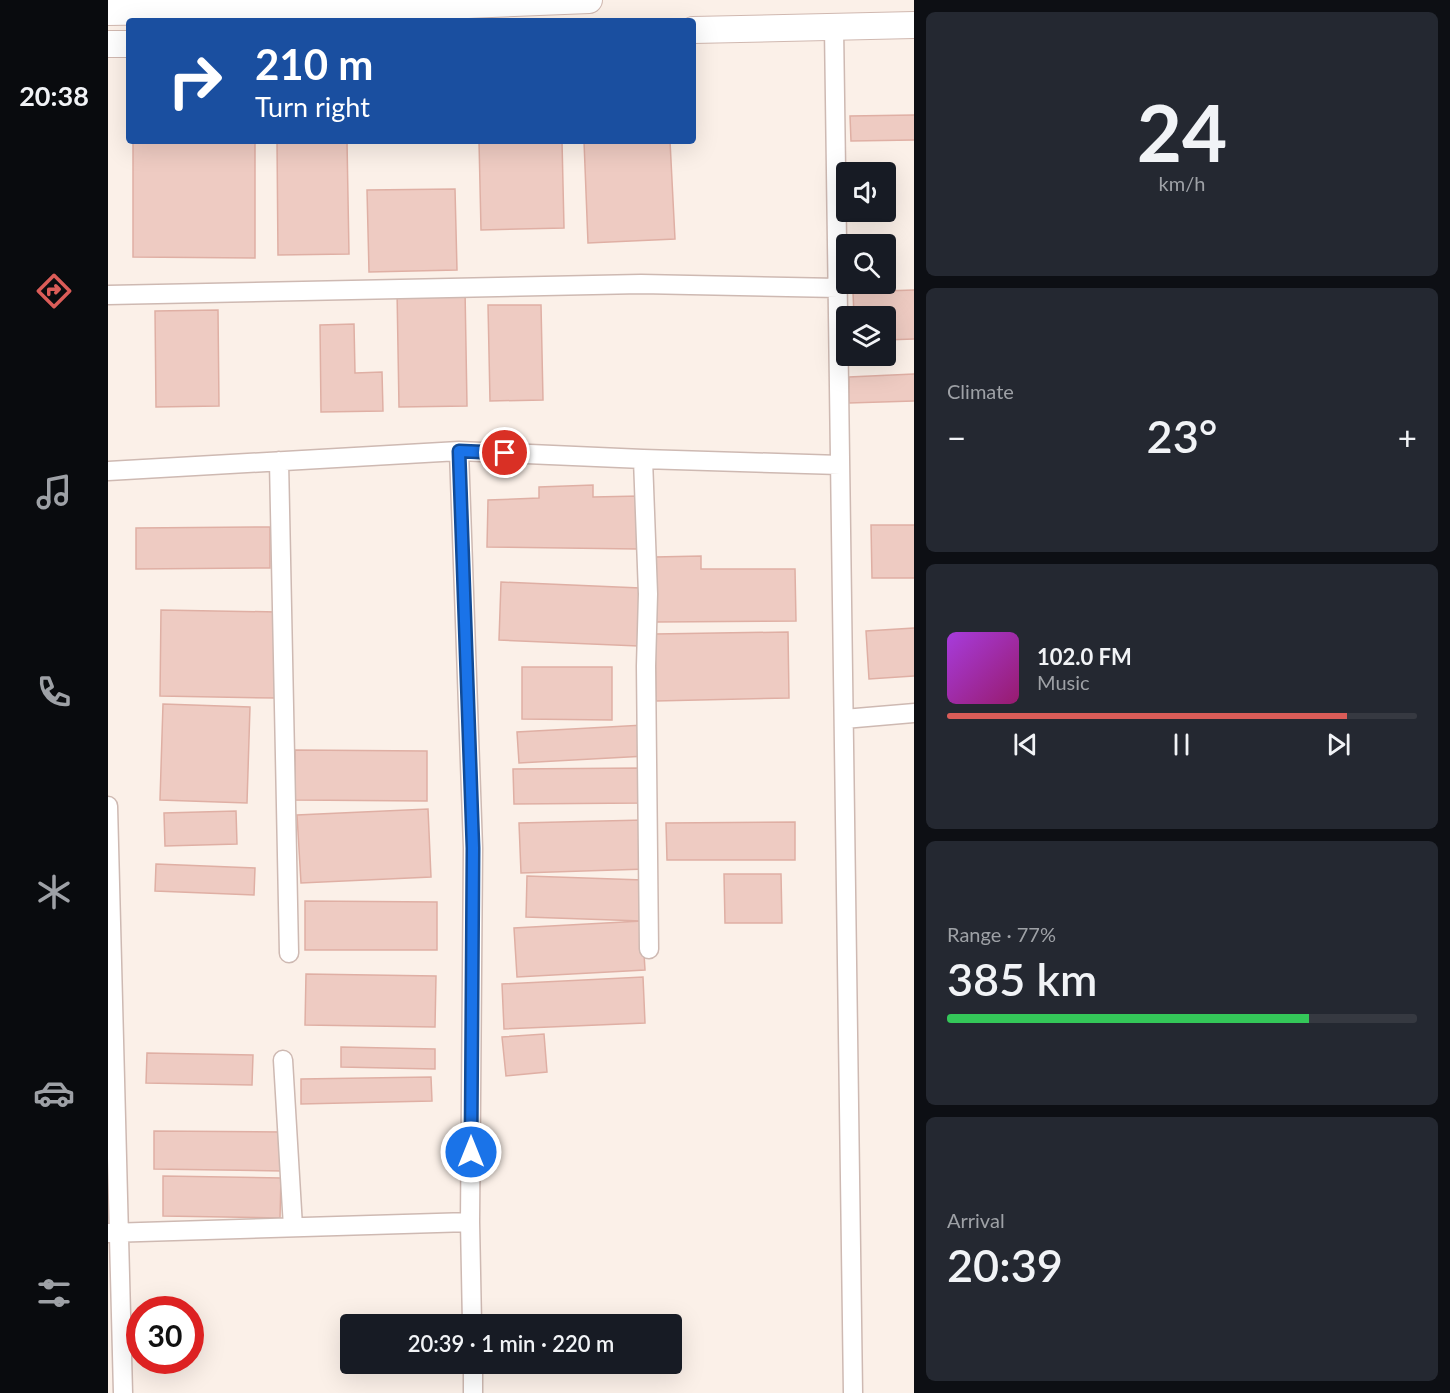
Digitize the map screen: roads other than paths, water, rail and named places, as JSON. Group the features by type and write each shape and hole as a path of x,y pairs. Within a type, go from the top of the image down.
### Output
{"main road":[{"path":"108,12 409,7 589,0"},
{"path":"696,30 914,25"},
{"path":"108,44 126,44"}],"street":[{"path":"834,27 837,234"},
{"path":"108,295 641,284 836,288"},
{"path":"838,294 854,1393"},
{"path":"108,471 459,451 840,465"},
{"path":"459,451 473,848 470,1222 472,1314"},
{"path":"643,459 648,594 646,666 649,949"},
{"path":"279,461 289,953"},
{"path":"844,719 914,713"},
{"path":"108,806 113,1233 123,1393"},
{"path":"283,1060 294,1227"},
{"path":"113,1233 470,1222"},
{"path":"473,1374 473,1393"}]}
